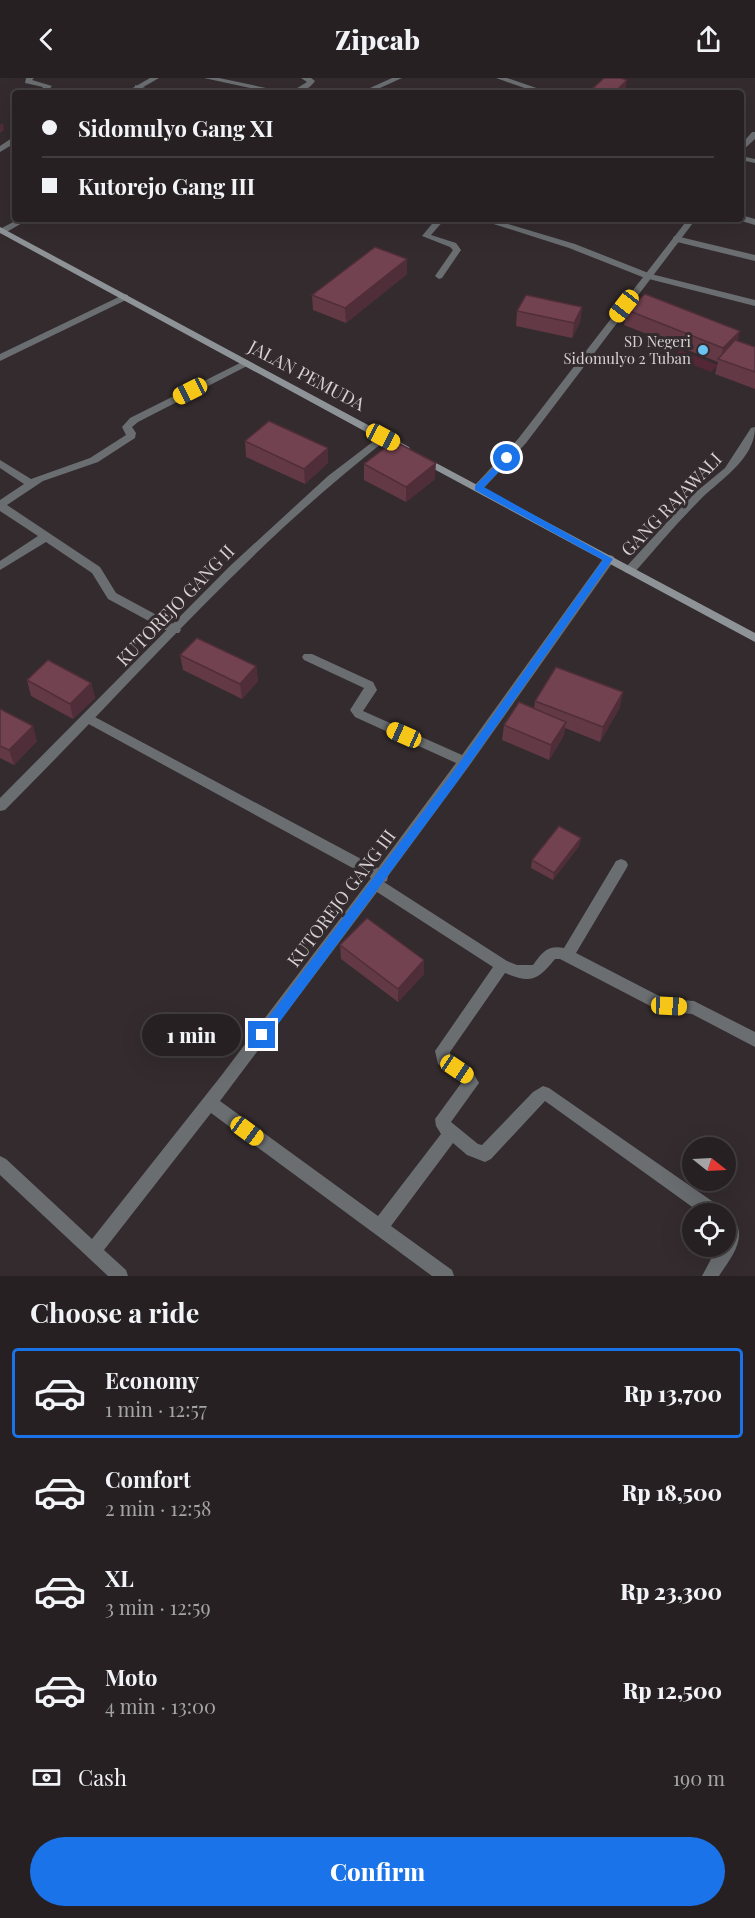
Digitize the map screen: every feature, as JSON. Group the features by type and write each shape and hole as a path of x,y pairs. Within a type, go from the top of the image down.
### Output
{"main road":[{"name":"JALAN PEMUDA","path":"1,231 755,638"}],"street":[{"path":"30,78 28,81 48,86 45,90"},
{"path":"133,90 155,78"},
{"path":"208,78 270,90"},
{"path":"298,90 310,83 310,80 305,78"},
{"path":"370,90 398,78"},
{"path":"500,78 538,90"},
{"path":"138,87 148,90"},
{"path":"744,147 755,134"},
{"path":"1,231 19,222"},
{"path":"438,222 426,236 453,245 457,250 439,276"},
{"path":"492,222 572,246 648,276 755,303"},
{"path":"478,488 522,441 689,222"},
{"path":"676,238 755,258"},
{"path":"0,358 125,297"},
{"path":"175,630 112,596 96,570 0,505 53,473 99,458 131,436 127,427 134,420 246,363"},
{"name":"GANG RAJAWALI","path":"630,570 695,498 729,470 755,430"},
{"name":"KUTOREJO GANG II","path":"0,806 316,490 383,437"},
{"path":"0,463 32,484"},
{"path":"0,566 45,537"},
{"name":"KUTOREJO GANG III","path":"93,1251 210,1103 379,881 609,559"},
{"path":"308,657 369,684 371,690 356,710 359,714 465,762"},
{"path":"88,719 379,881 502,965 516,971 531,973 541,969 551,953 557,952 567,955 656,1002 699,1010 755,1040"},
{"path":"567,955 621,865"},
{"path":"502,965 440,1055 471,1081 471,1086 443,1119 444,1126 473,1150 485,1154 538,1096 545,1094 700,1203"},
{"path":"210,1103 446,1276"},
{"path":"380,1227 452,1132"},
{"path":"0,1164 120,1276"},
{"path":"710,1276 721,1257"}],"shaded area":[{"path":"680,350 718,365 711,372 673,357"}],"building":[{"path":"604,78 627,80 617,90 593,88"},
{"path":"375,247 407,259 345,308 312,295"},
{"path":"645,294 740,331 723,348 627,310"},
{"path":"526,295 582,307 574,323 517,311"},
{"path":"735,340 755,347 755,372 718,359"},
{"path":"269,421 328,448 304,469 245,441"},
{"path":"394,441 436,463 406,487 364,464"},
{"path":"197,638 256,666 240,684 180,655"},
{"path":"48,660 91,683 70,704 27,680"},
{"path":"556,667 623,692 603,727 535,701"},
{"path":"519,702 566,722 551,745 504,725"},
{"path":"0,709 33,726 9,750 0,746"},
{"path":"559,826 581,838 554,873 532,860"},
{"path":"367,918 424,960 398,989 340,945"}],"place":[{"name":"SD Negeri Sidomulyo 2 Tuban","path":"703,350"}],"route":[{"path":"262,1035 453,779 609,559 478,488 507,458"}]}
